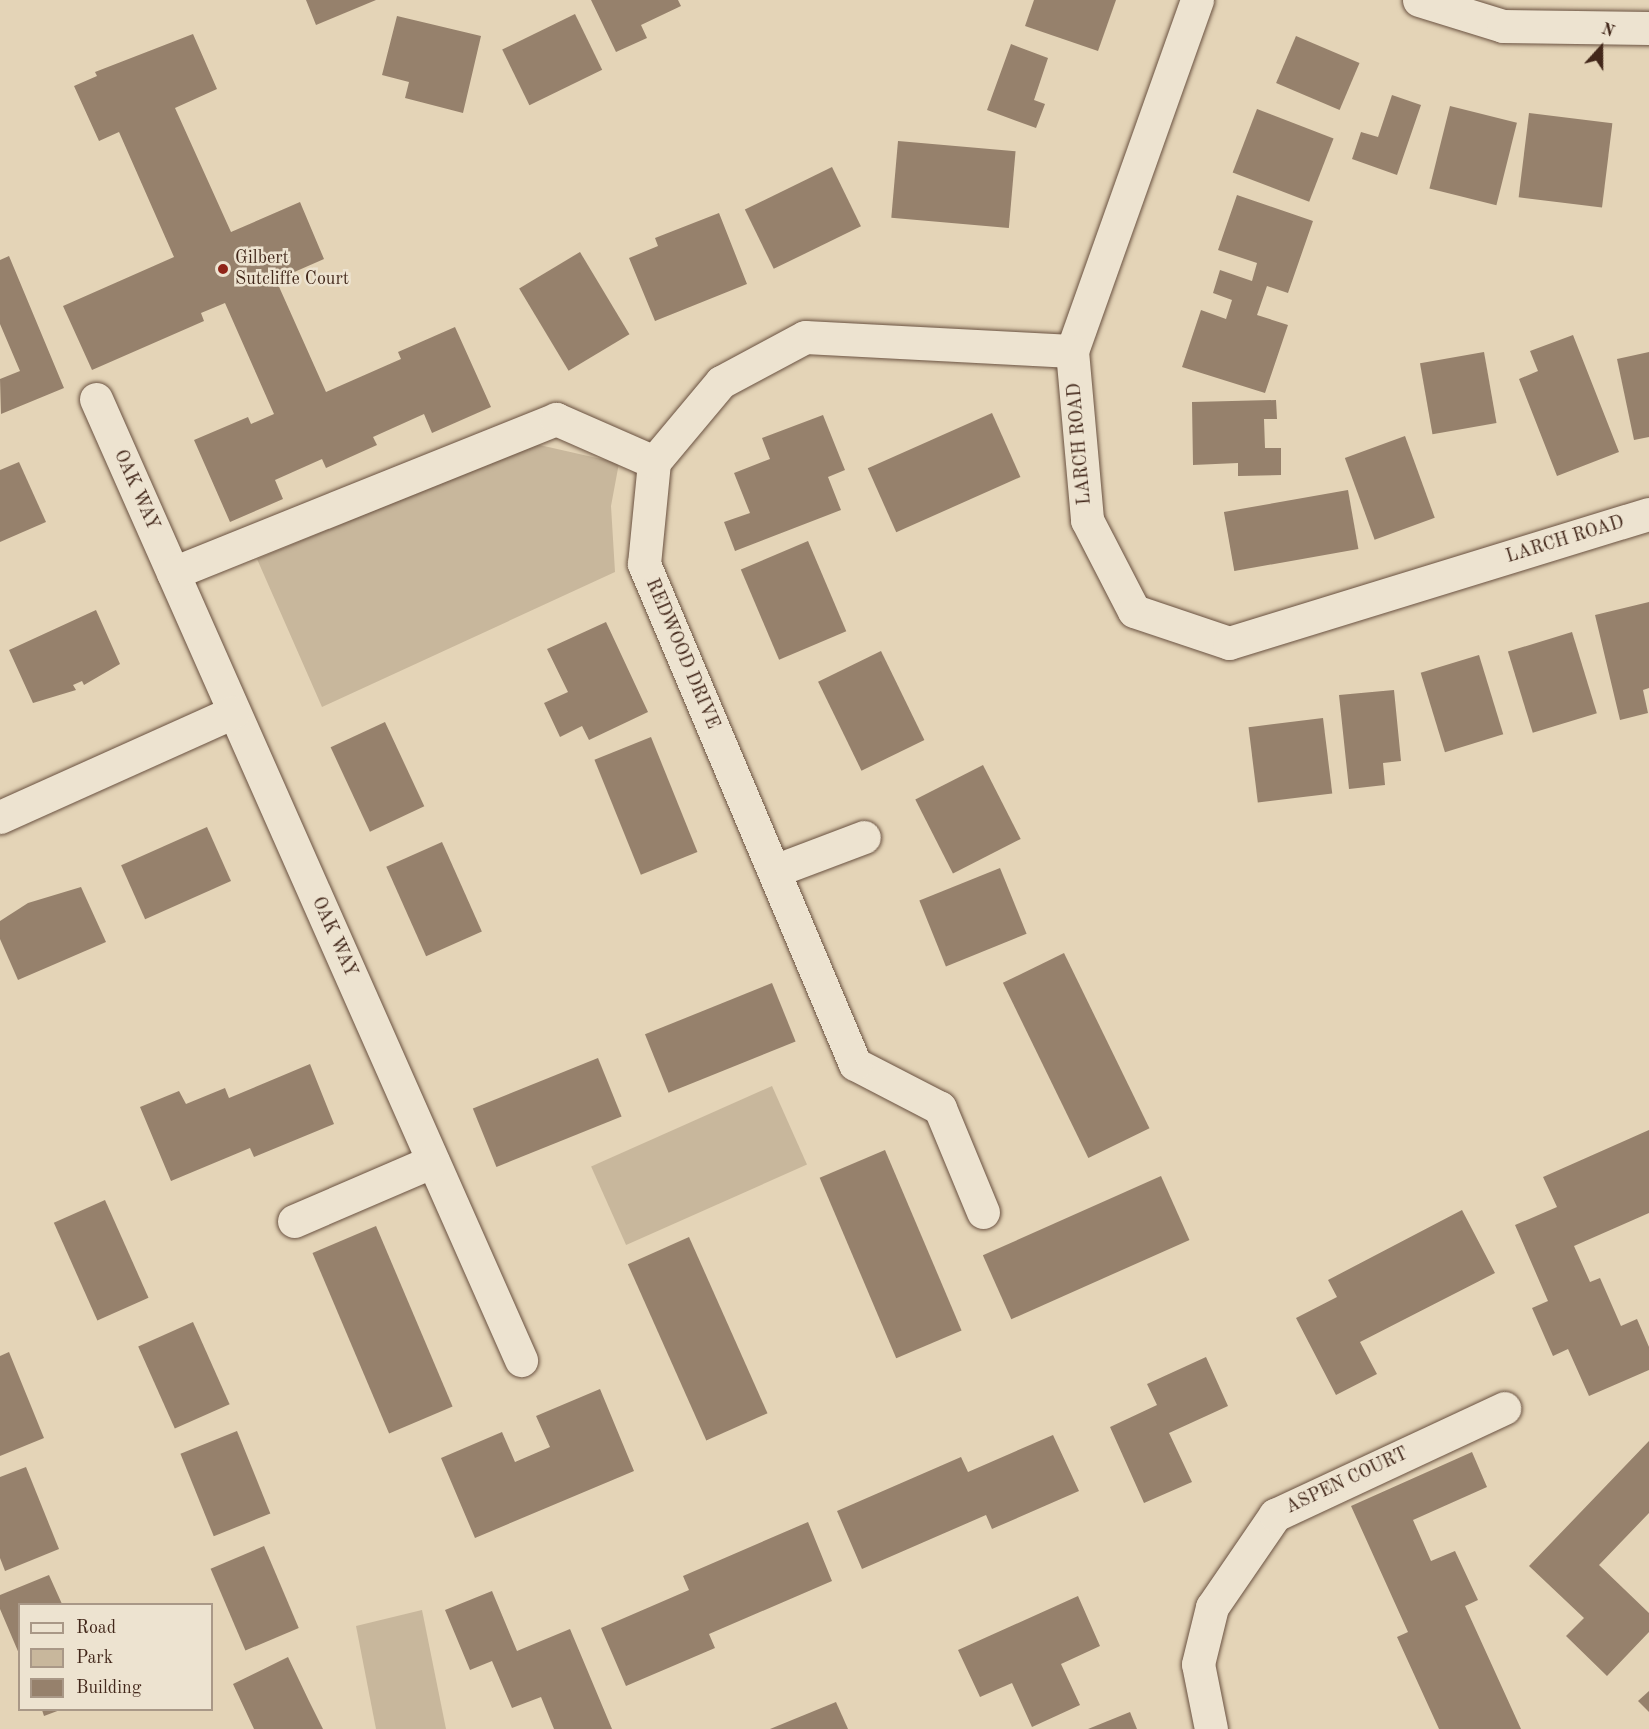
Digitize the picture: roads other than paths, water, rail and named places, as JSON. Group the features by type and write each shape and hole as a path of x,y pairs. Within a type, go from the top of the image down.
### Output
{"street":[{"name":"LARCH ROAD","path":"1197,0 1072,351 1087,520 1134,611 1229,644 1649,514"},
{"path":"1419,0 1503,26 1649,28"},
{"path":"173,573 556,419 654,462 721,382 805,337 1072,351"},
{"name":"OAK WAY","path":"96,399 521,1360"},
{"name":"REDWOOD DRIVE","path":"654,462 644,564 855,1064 940,1108 983,1212"},
{"path":"0,818 234,712"},
{"path":"774,871 864,837"},
{"path":"294,1221 433,1161"},
{"name":"ASPEN COURT","path":"1211,1729 1198,1664 1212,1607 1275,1515 1504,1408"}],"place":[{"name":"Gilbert Sutcliffe Court","path":"223,269"}]}
